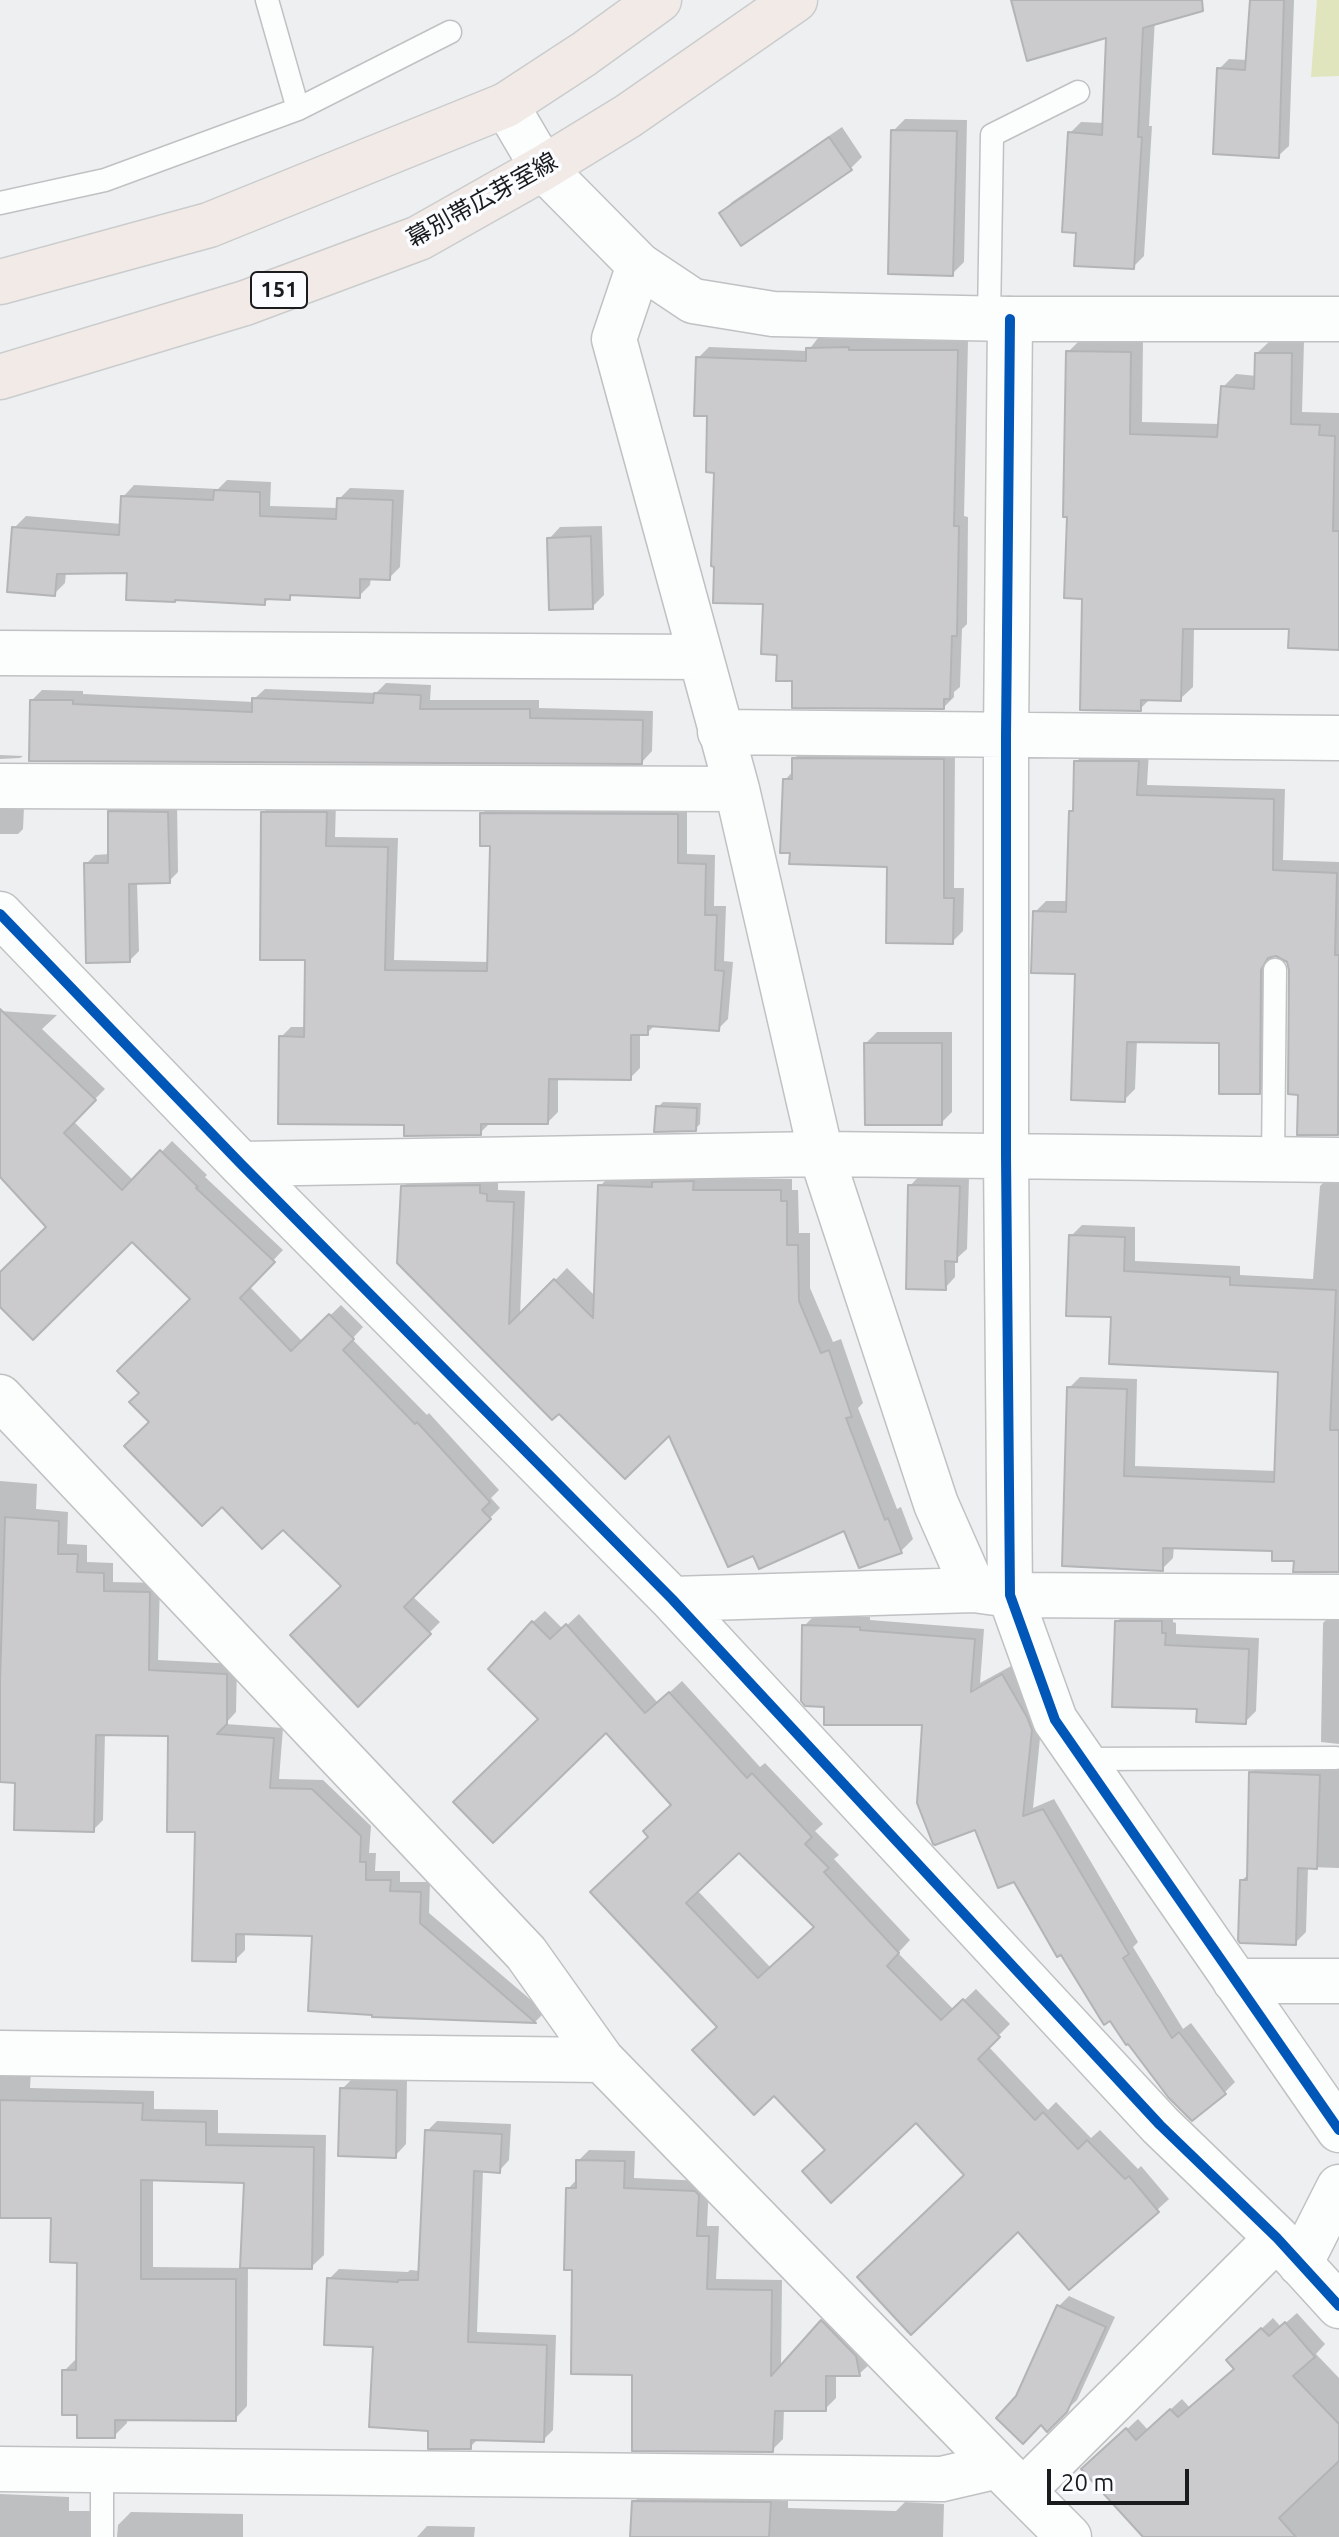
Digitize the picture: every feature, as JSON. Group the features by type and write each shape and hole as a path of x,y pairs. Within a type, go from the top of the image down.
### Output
{"main road":[{"path":"0,282 209,225 506,105 659,0"},
{"name":"幕別帯広芽室線","path":"0,377 245,303 419,238 628,116 795,0"}],"street":[{"path":"506,105 543,168 639,265 693,301 760,312 1000,319 1339,319"},
{"path":"639,265 614,339 737,789 821,1154 936,1504 992,1593 1055,1720 1339,2130"},
{"path":"992,1593 1006,1156 1006,736 1000,319"},
{"path":"0,653 700,657"},
{"path":"720,732 1339,738"},
{"path":"0,786 737,789"},
{"path":"0,914 241,1164 672,1599 1160,2125 1289,2251 1339,2306"},
{"path":"241,1164 821,1154 1339,1160"},
{"path":"0,1397 526,1953 602,2060 1069,2537"},
{"path":"672,1599 992,1593 1339,1597"},
{"path":"1235,1981 1339,1981"},
{"path":"0,2053 602,2060"},
{"path":"0,2469 1010,2479 1289,2251 1339,2187"}],"lane":[{"path":"267,0 298,109"},
{"path":"0,203 105,180 298,109 450,32"},
{"path":"1000,319 992,135 1078,92"},
{"path":"1273,1159 1275,970"},
{"path":"1081,1759 1336,1758"},
{"path":"102,2470 102,2537"}],"green space":[{"path":"1317,0 1339,0 1339,76 1311,77"}],"building":[{"path":"1011,0 1202,0 1203,11 1143,28 1138,137 1142,137 1134,269 1074,266 1076,233 1062,232 1068,132 1102,135 1106,38 1027,61"},
{"path":"1250,0 1284,0 1279,158 1213,154 1217,68 1245,70"},
{"path":"891,130 957,131 953,276 888,274"},
{"path":"829,137 852,170 741,246 719,213"},
{"path":"849,347 849,350 958,350 954,526 959,526 957,636 952,636 950,699 944,699 944,709 792,708 792,681 776,681 777,655 761,654 763,604 713,603 714,473 706,472 707,416 694,416 696,357 806,361 806,348"},
{"path":"1066,351 1131,352 1130,434 1217,437 1221,386 1254,389 1255,353 1292,353 1291,424 1320,425 1319,435 1335,436 1333,531 1339,531 1339,650 1288,648 1289,629 1183,629 1181,701 1141,700 1141,711 1080,710 1082,599 1064,598"},
{"path":"214,490 260,492 260,516 336,519 337,498 393,500 390,580 360,579 360,598 290,595 290,600 265,599 265,605 126,600 127,573 57,574 55,596 7,592 12,527 119,535 121,496 213,500"},
{"path":"591,536 593,609 549,610 547,538"},
{"path":"374,693 421,695 420,709 530,709 530,718 643,720 642,764 29,761 30,700 252,712 252,698 373,703"},
{"path":"792,758 944,759 944,898 954,898 953,944 886,943 887,867 789,864 790,853 780,853 783,779 792,779"},
{"path":"1074,761 1139,761 1137,795 1274,799 1273,870 1337,873 1338,1135 1297,1135 1298,1095 1288,1094 1289,970 1287,962 1276,956 1268,958 1261,970 1260,1094 1219,1094 1219,1043 1127,1042 1125,1102 1071,1100 1075,974 1031,973 1033,911 1066,912"},
{"path":"108,811 168,812 170,883 129,884 130,962 86,963 84,863 108,863"},
{"path":"261,812 327,812 326,846 388,847 385,970 487,971 490,846 480,846 480,813 678,814 678,863 706,864 705,915 717,915 715,970 724,971 719,1031 648,1026 648,1035 631,1035 631,1080 549,1079 548,1124 481,1124 481,1135 404,1136 404,1125 278,1124 279,1036 304,1037 305,960 260,960"},
{"path":"0,1009 96,1100 64,1133 122,1190 160,1150 275,1262 240,1298 291,1351 329,1314 354,1339 343,1350 415,1424 417,1422 490,1502 482,1510 491,1519 404,1607 431,1634 358,1707 290,1635 341,1586 283,1530 262,1549 222,1507 202,1526 124,1446 149,1422 129,1402 139,1393 117,1371 190,1299 132,1242 33,1340 0,1307 0,1272 46,1227 0,1177"},
{"path":"864,1043 942,1043 942,1125 865,1125"},
{"path":"656,1106 697,1108 696,1131 654,1132"},
{"path":"694,1181 693,1190 781,1190 781,1201 787,1201 787,1245 798,1245 799,1301 821,1353 829,1350 852,1417 846,1418 885,1520 888,1518 902,1553 859,1568 844,1531 759,1569 753,1556 728,1567 669,1436 625,1479 559,1414 552,1420 397,1263 401,1186 480,1185 480,1193 487,1194 487,1201 514,1202 509,1324 554,1279 593,1318 598,1185 652,1187 652,1182"},
{"path":"908,1185 960,1186 957,1262 945,1261 946,1290 906,1289"},
{"path":"1069,1235 1125,1237 1124,1271 1230,1277 1230,1285 1336,1290 1330,1430 1339,1430 1339,1572 1293,1572 1294,1561 1272,1561 1272,1551 1163,1548 1163,1571 1062,1566 1067,1387 1127,1389 1124,1476 1274,1482 1278,1372 1109,1364 1111,1317 1066,1316"},
{"path":"5,1517 59,1521 58,1554 78,1554 77,1572 104,1573 104,1591 150,1592 149,1670 227,1674 227,1724 217,1734 274,1738 270,1788 312,1789 361,1836 360,1862 366,1862 366,1880 391,1880 390,1891 421,1892 420,1923 536,2023 372,2017 308,2011 312,1936 236,1934 236,1962 192,1961 195,1832 167,1832 168,1736 96,1735 94,1832 14,1830 15,1783 0,1782"},
{"path":"532,1621 550,1639 566,1624 645,1713 669,1692 747,1778 752,1773 812,1837 805,1844 829,1868 824,1872 899,1953 887,1966 941,2020 963,1999 1000,2037 978,2059 1035,2120 1043,2112 1078,2149 1087,2140 1125,2179 1129,2176 1159,2212 1069,2290 1018,2232 911,2335 857,2277 964,2175 916,2123 831,2203 802,2171 825,2150 774,2096 754,2115 692,2050 717,2027 590,1892 648,1837 643,1831 671,1805 606,1733 493,1843 453,1802 538,1719 488,1669","holes":["739,1853 814,1927 758,1978 686,1903"]},
{"path":"1115,1621 1162,1621 1162,1633 1166,1633 1165,1645 1249,1649 1246,1724 1196,1722 1197,1709 1112,1707"},
{"path":"802,1625 860,1627 860,1630 975,1639 971,1692 1002,1674 1032,1730 1023,1816 1043,1809 1129,1954 1123,1958 1172,2038 1179,2032 1226,2094 1192,2121 1168,2097 1110,2021 1104,2025 1061,1955 1057,1957 1014,1882 998,1888 975,1830 933,1844 917,1803 922,1725 824,1725 824,1707 805,1706 801,1701"},
{"path":"1249,1772 1320,1775 1317,1869 1298,1868 1296,1945 1240,1943 1238,1940 1240,1880 1247,1880"},
{"path":"340,2088 397,2090 396,2158 338,2156"},
{"path":"0,2100 143,2103 142,2120 206,2122 206,2145 314,2147 312,2269 240,2268 244,2183 141,2180 141,2279 236,2279 236,2421 115,2420 115,2438 77,2438 77,2415 62,2415 62,2370 76,2370 77,2263 50,2262 51,2218 0,2218"},
{"path":"425,2130 502,2134 500,2173 474,2171 468,2342 547,2345 544,2442 471,2440 471,2449 428,2449 428,2431 369,2427 373,2347 324,2345 327,2278 398,2282 418,2280"},
{"path":"576,2160 625,2161 624,2188 695,2191 699,2195 697,2236 709,2236 707,2289 772,2290 771,2376 821,2320 856,2356 860,2376 826,2376 826,2411 775,2411 773,2452 632,2451 632,2375 571,2374 572,2270 564,2270 566,2188 576,2188"},
{"path":"1057,2305 1106,2327 1067,2412 1047,2432 1041,2425 1023,2444 996,2418 1016,2396"},
{"path":"1285,2322 1315,2357 1293,2376 1339,2424 1339,2461 1279,2518 1296,2537 1143,2537 1081,2469 1126,2428 1136,2440 1170,2409 1178,2417 1234,2369 1226,2360 1261,2328 1269,2336"},
{"path":"632,2501 771,2502 769,2537 630,2537"}],"cycle path":[{"path":"1010,319 1006,736 1010,1595 1055,1720 1339,2130"},
{"path":"0,914 241,1164 672,1599 1160,2125 1277,2238 1339,2306"}]}
